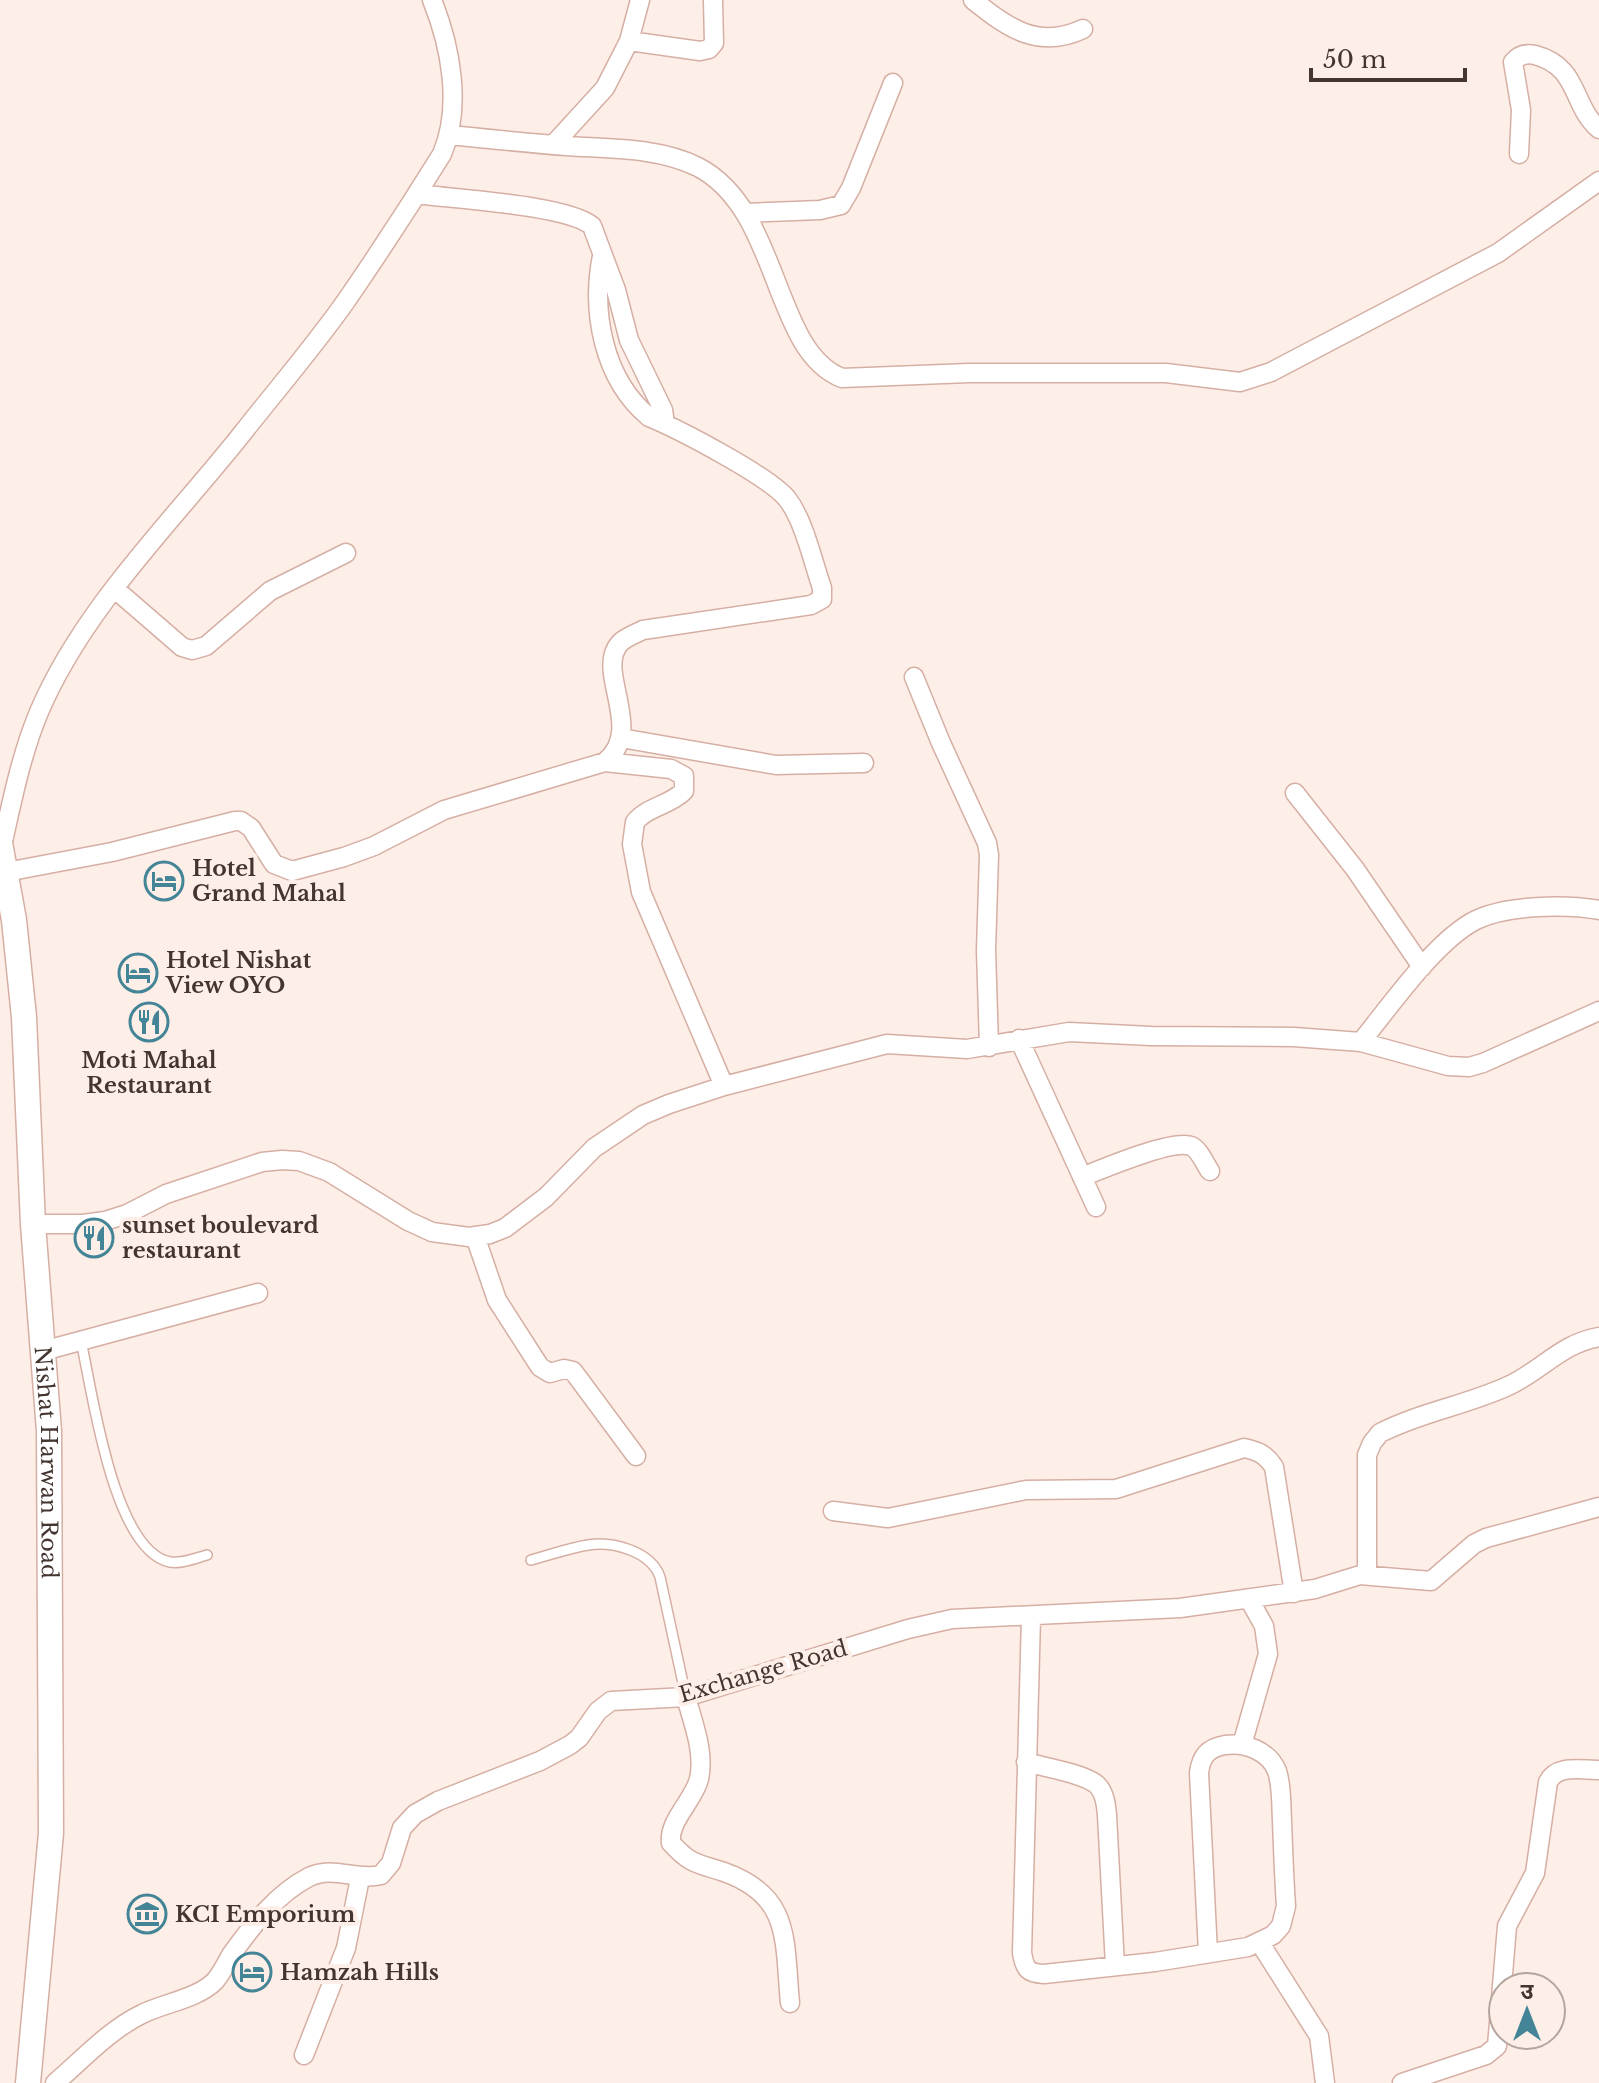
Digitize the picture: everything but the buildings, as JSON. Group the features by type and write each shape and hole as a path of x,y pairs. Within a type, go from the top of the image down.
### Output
{"main road":[{"name":"Nishat Harwan Road","path":"1,844 24,1017 33,1224 49,1431 51,1833 28,2083"}],"street":[{"path":"1,844 18,773 38,713 78,642 115,589 243,433 344,303 442,154 450,135 453,111 448,53 432,0"},
{"path":"553,145 605,88 629,41 640,0"},
{"path":"629,41 700,51 709,49 714,43 713,0"},
{"path":"973,0 1011,27 1034,36 1059,38 1083,29"},
{"path":"1519,154 1522,115 1513,62 1520,55 1533,54 1563,70 1576,89 1587,117 1599,129"},
{"path":"745,213 820,210 841,205 851,188 893,83"},
{"path":"450,135 652,153 698,167 719,181 745,213 765,251 807,349 828,372 842,378 969,373 1166,373 1240,382 1271,372 1498,253 1599,181"},
{"path":"6,872 112,852 235,821 241,821 251,828 274,864 282,869 301,869 374,846 444,810 605,762 616,754 621,738 613,662 620,643 629,636 643,630 811,605 822,599 822,588 788,500 764,479 649,417 636,405 605,346 596,297 602,256 595,229 588,222 572,215 417,194"},
{"path":"115,589 182,647 192,650 206,646 270,591 346,553"},
{"path":"914,677 982,830 989,855 986,950 989,1047"},
{"path":"621,738 776,765 864,763"},
{"path":"605,762 671,769 684,776 684,791 649,809 635,822 632,844 647,908 724,1086"},
{"path":"1295,793 1355,869 1422,967"},
{"path":"1361,1042 1422,967 1464,928 1488,916 1549,906 1599,910"},
{"path":"33,1224 105,1221 127,1214 166,1194 262,1162 282,1160 299,1161 329,1172 408,1221 432,1232 475,1236 490,1234 505,1228 546,1197 594,1148 643,1115 724,1086 887,1044 967,1049 1058,1033 1092,1032 1139,1036 1294,1037 1361,1042 1448,1066 1469,1067 1599,1011"},
{"path":"1019,1039 1096,1207"},
{"path":"1082,1177 1141,1155 1187,1145 1196,1149 1210,1171"},
{"path":"475,1236 497,1300 540,1367 550,1373 564,1369 573,1371 636,1456"},
{"path":"43,1351 258,1293"},
{"path":"1367,1575 1367,1455 1380,1433 1504,1388 1542,1367 1568,1346 1599,1337"},
{"path":"833,1511 888,1518 1026,1490 1116,1489 1244,1448 1258,1451 1274,1467 1294,1593"},
{"name":"Exchange Road","path":"360,1878 381,1875 387,1870 402,1828 415,1814 438,1801 540,1761 570,1745 579,1738 598,1711 611,1701 686,1697 932,1623 970,1618 1180,1608 1294,1593 1367,1575 1431,1581 1465,1551 1486,1538 1599,1507"},
{"path":"1242,1745 1268,1654 1264,1626 1249,1599"},
{"path":"1031,1617 1022,1953 1025,1968 1030,1973 1044,1974 1115,1966 1208,1953 1260,1943 1273,1935 1284,1919 1280,1784 1272,1762 1263,1753 1242,1745 1218,1747 1206,1752 1201,1759 1199,1773 1208,1953"},
{"path":"686,1697 701,1763 699,1781 672,1832 671,1843 689,1861 738,1878 770,1899 781,1924 790,2003"},
{"path":"1026,1762 1096,1784 1105,1800 1115,1966"},
{"path":"1402,2083 1486,2055 1497,2046 1507,1926 1535,1873 1548,1782 1560,1770 1599,1770"},
{"path":"55,2083 129,2022 214,1983 246,1935 274,1902 307,1878 329,1872 360,1878 346,1948 304,2055"},
{"path":"1260,1943 1319,2036 1325,2083"}],"lane":[{"path":"81,1341 113,1486 133,1530 157,1555 170,1562 207,1555"},
{"path":"531,1560 589,1545 608,1545 628,1550 652,1563 660,1577 686,1697"}],"place":[{"name":"Hotel Grand Mahal","path":"164,881"},
{"name":"Hotel Nishat View OYO","path":"138,973"},
{"name":"Moti Mahal Restaurant","path":"149,1022"},
{"name":"sunset boulevard restaurant","path":"94,1238"},
{"name":"KCI Emporium","path":"147,1914"},
{"name":"Hamzah Hills","path":"252,1972"}]}
